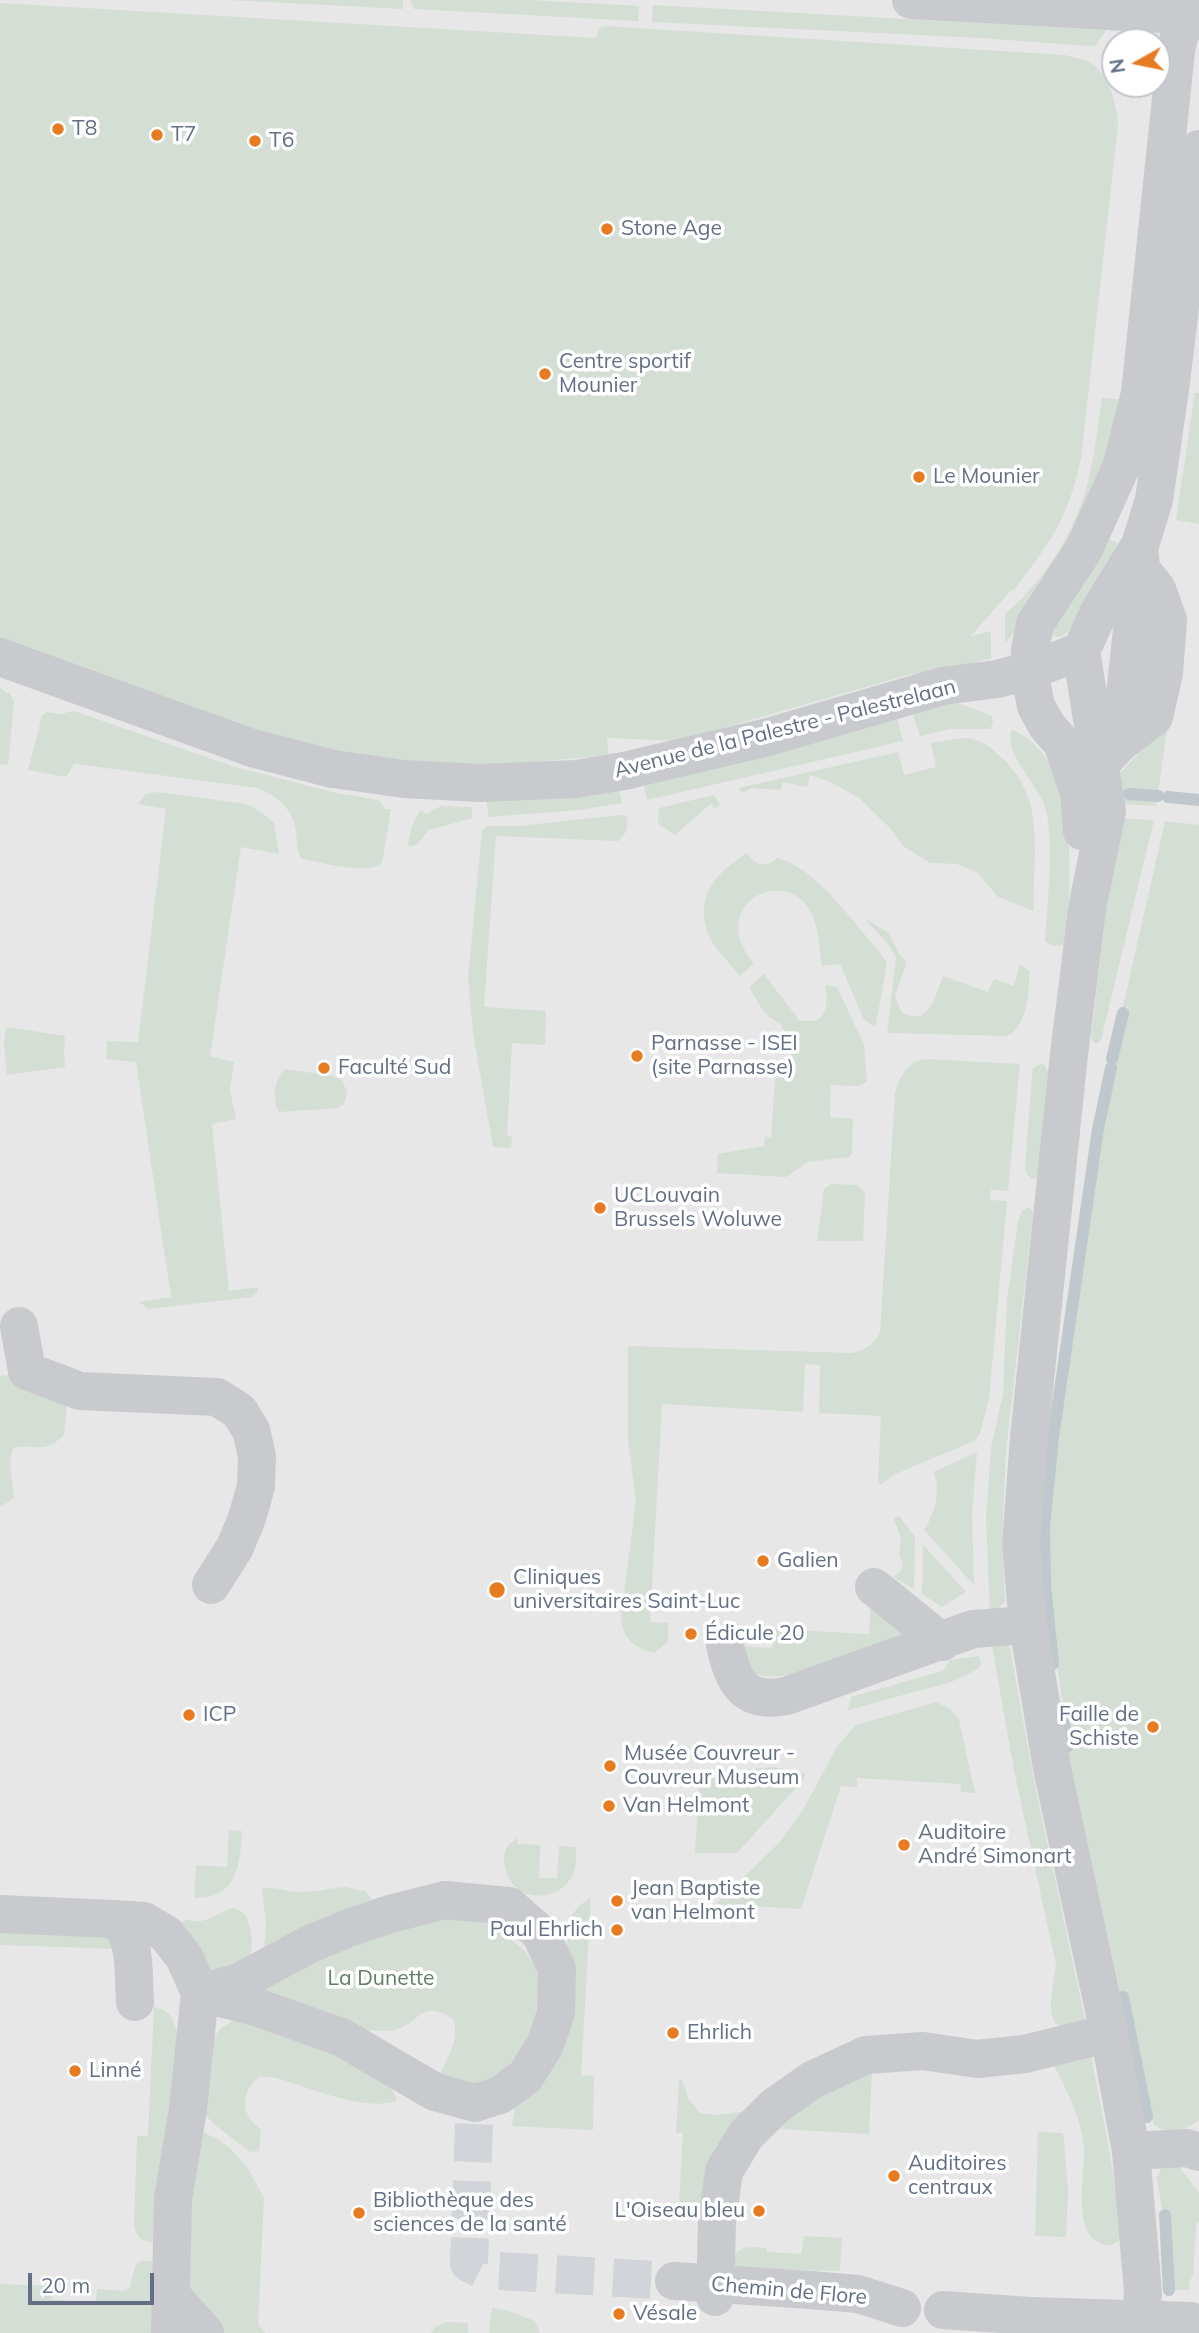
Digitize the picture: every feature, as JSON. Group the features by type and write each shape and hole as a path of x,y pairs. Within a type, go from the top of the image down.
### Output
{"street":[{"path":"911,0 1199,16"},
{"path":"1088,903 1079,793 1062,744 1047,726 1036,706 1029,671 1030,650 1035,624 1084,549 1122,465 1140,393 1176,51 1180,32 1199,16"},
{"path":"1140,2333 1143,2293 1131,2151 1052,1768 1028,1625 1021,1544 1029,1438 1069,1054 1088,903 1107,811 1110,754 1140,557 1154,500 1170,395 1199,149"},
{"path":"1122,465 1124,511 1140,557"},
{"path":"1110,754 1081,651 1100,610 1140,557"},
{"name":"Avenue de la Palestre - Palestrelaan","path":"0,657 263,751 333,769 404,779 480,783 576,779 624,771 768,737 943,686 997,679 1029,671 1081,651"},
{"path":"19,1326 27,1371 80,1391 217,1397 239,1411 251,1430 257,1456 256,1486 247,1518 234,1547 211,1585"},
{"path":"874,1587 942,1642"},
{"path":"725,1645 729,1662 743,1688 754,1696 768,1699 786,1696 973,1629 1028,1625"},
{"path":"445,1900 509,1906 540,1933 557,1969 556,2012 545,2045 525,2077 474,2114 341,2038 253,2006 200,1993 239,1982 310,1944 390,1914 445,1900"},
{"path":"0,1914 144,1921 166,1934 184,1957 200,1993 188,2109 173,2199 172,2315 205,2333"},
{"path":"113,1919 124,1929 131,1948 135,2002"},
{"path":"715,2297 717,2221 724,2171 746,2135 775,2106 812,2080 866,2055 923,2051 977,2059 1025,2054 1109,2034"},
{"path":"1131,2151 1186,2148 1199,2152"},
{"name":"Chemin de Flore","path":"674,2281 858,2294 902,2308"},
{"path":"943,2310 1191,2321"}],"shaded area":[{"name":"UCLouvain Brussels Woluwe","path":"0,0 1199,0 1199,2333 0,2333"}],"green space":[{"path":"228,0 403,0 403,9"},
{"path":"410,0 530,0 639,6 638,21 414,9"},
{"name":"Centre sportif Mounier","path":"0,3 595,38 604,26 1065,55 1087,61 1101,73 1101,98 1113,98 1118,124 1081,459 1070,498 1056,530 1013,591 1012,589 971,636 991,631 991,658 908,675 677,741 607,738 609,755 506,764 444,765 386,760 273,735 163,699 0,638"},
{"path":"653,5 1101,30 1101,38 1096,45 1089,46 652,22"},
{"path":"1195,393 1199,393 1199,524 1176,520"},
{"path":"1102,398 1127,400 1094,503 1025,618 1005,644 1005,614 1047,568 1078,512 1092,464"},
{"path":"1109,540 1117,542 1120,548 1073,625 1065,635 1052,635 1049,624"},
{"path":"0,687 10,693 14,702 8,765 0,764"},
{"path":"958,703 992,716 990,729 950,729 920,736 912,711"},
{"path":"1170,710 1156,806 1123,804 1120,773 1160,731"},
{"path":"74,711 235,767 336,793 379,800 385,809 391,809 382,863 376,867 356,868 302,859 295,824 288,810 278,799 257,788 76,764 66,777 28,770 42,716 47,712 60,714"},
{"path":"897,717 903,741 647,800 644,785"},
{"path":"1012,730 1034,744 1050,766 1061,793 1069,856 1068,917 1064,945 1053,946 1045,942 1050,870 1047,814 1039,794 1015,756 1010,738"},
{"path":"963,738 980,741 992,749 1016,774 1026,791 1034,829 1034,911 998,897 978,873 957,864 930,863 903,846 890,828 858,797 828,781 810,775 807,787 783,782 781,790 751,788 742,793 739,788 898,752 904,775 936,767 931,743"},
{"path":"619,788 622,803 579,810 489,817 486,800"},
{"path":"158,792 246,804 274,823 279,854 241,847 210,1056 234,1062 230,1090 236,1119 212,1124 229,1291 258,1287 258,1291 252,1297 149,1309 139,1302 171,1297 136,1062 106,1059 107,1041 138,1042 166,809 138,804 146,794"},
{"path":"714,795 720,805 714,809 712,804 708,806 675,835 658,824 659,808"},
{"path":"441,806 471,807 473,818 429,830 416,845 408,846 413,823 421,810 426,814"},
{"path":"620,815 627,817 627,824 625,833 618,841 496,836 484,1007 546,1011 545,1045 512,1043 507,1136 512,1137 511,1148 493,1147 473,1033 468,977 482,831 486,826 519,826"},
{"path":"1117,818 1154,820 1101,1040 1096,1044 1091,1039"},
{"path":"1165,821 1199,825 1199,2120 1188,2127 1171,2131 1154,2125 1149,2111 1067,1749 1055,1648 1048,1542 1056,1458 1106,1113 1128,1006 1122,1011"},
{"path":"747,853 760,864 769,864 777,858 806,872 833,898 880,952 886,962 886,968 876,1024 873,1026 863,1018 840,964 822,966 814,918 799,898 784,891 768,891 754,898 743,909 738,924 741,943 754,963 740,976 715,947 705,922 706,898 718,877"},
{"path":"864,918 889,933 899,954 907,962 895,995 901,1012 911,1016 924,1013 934,1000 943,976 988,992 994,979 1014,986 1020,964 1029,971 1029,979 1028,998 1019,1025 1007,1036 887,1033 896,958 889,945"},
{"path":"764,974 799,1020 808,1021 821,1017 827,1000 825,985 837,987 864,1045 867,1082 858,1086 831,1085 830,1117 853,1119 852,1154 849,1157 808,1162 786,1177 717,1173 718,1154 764,1146 765,1136 771,1139 775,1079 783,1073 791,1060 791,1047 780,1023 765,1012 749,987"},
{"path":"6,1027 65,1036 65,1067 7,1075 4,1043"},
{"path":"925,1059 1020,1064 1008,1191 991,1190 990,1200 1007,1201 989,1399 980,1433 976,1440 893,1475 881,1485 878,1481 881,1416 819,1413 820,1365 805,1364 803,1412 662,1404 650,1622 668,1623 668,1642 654,1653 640,1648 630,1641 624,1631 621,1616 636,1501 628,1440 628,1346 851,1353 871,1344 880,1333 895,1094 905,1071 913,1063"},
{"path":"1045,1065 1048,1072 1038,1177 1032,1179 1026,1173 1025,1167 1032,1076 1033,1068"},
{"path":"285,1069 333,1076 342,1080 347,1092 344,1104 338,1108 279,1112 275,1089 278,1078"},
{"path":"831,1184 857,1185 865,1193 863,1241 817,1241 824,1189"},
{"path":"1029,1207 1033,1212 1006,1452 1002,1537 1005,1602 990,1615 986,1518 991,1448 1003,1394 1007,1299 1018,1221 1022,1210"},
{"path":"9,1375 67,1404 64,1435 57,1441 45,1447 13,1448 10,1466 14,1498 0,1507 0,1376"},
{"path":"977,1452 972,1514 974,1585 924,1530 936,1502 937,1486 933,1472"},
{"path":"899,1516 915,1537 914,1589 893,1577 900,1572 903,1563 899,1555 901,1538 894,1519"},
{"path":"923,1545 966,1592 942,1607 922,1594"},
{"path":"871,1597 910,1634 831,1664 786,1675 768,1676 755,1673 741,1646 772,1648 774,1629 869,1634"},
{"path":"991,1641 1000,1641 1010,1648 1035,1786 1086,2024 1063,2027 1053,2019 1051,2001 1056,1965 1014,1770"},
{"path":"979,1656 981,1665 978,1669 951,1682 848,1710 851,1697 943,1671 950,1660"},
{"path":"936,1702 950,1709 959,1720 975,1793 961,1792 960,1784 857,1778 857,1787 841,1786 801,1909 716,1904 780,1842 804,1808 838,1745 856,1725"},
{"path":"774,1767 805,1774 803,1780 737,1853 695,1853 700,1774"},
{"path":"229,1830 242,1831 240,1856 233,1878 219,1893 194,1898 196,1865 227,1867"},
{"path":"518,1838 518,1844 540,1845 539,1878 557,1878 559,1846 576,1847 574,1871 569,1881 552,1894 529,1895 517,1889 505,1866 504,1854 511,1842"},
{"path":"345,1887 365,1891 373,1900 264,1951 266,1924 262,1889 300,1892"},
{"path":"591,1897 581,2075 594,2076 593,2130 512,2126 516,2101 566,1954 570,1917"},
{"path":"234,1908 244,1914 249,1924 252,1937 250,1956 248,1960 205,1974 181,1923 187,1919 206,1920"},
{"name":"La Dunette","path":"447,1919 494,1925 526,1952 540,1981 541,1995 521,2058 480,2085 439,2076 452,2049 455,2035 454,2020 442,2013 426,2012 398,2029 371,2031 322,2020 258,1996 257,1983 312,1953"},
{"path":"0,1925 99,1932 119,1949 0,1945"},
{"path":"154,2007 165,2011 172,2018 178,2040 157,2242 142,2239 134,2226 137,2136 148,2136"},
{"path":"234,2020 317,2039 391,2087 396,2101 351,2101 273,2077 259,2077 249,2088 246,2098 248,2116 261,2131 259,2151 250,2152 203,2113 208,2046 220,2029"},
{"path":"1091,2056 1122,2232 1118,2241 1108,2245 1098,2242 1085,2223 1082,2210 1083,2139 1071,2100 1053,2064"},
{"path":"872,2069 869,2134 780,2129 767,2135 782,2117"},
{"path":"679,2080 682,2080 689,2100 700,2113 716,2115 752,2111 701,2201 695,2220 678,2221 683,2133 676,2133"},
{"path":"200,2131 218,2139 231,2149 247,2167 264,2198 258,2325 266,2333 214,2333 199,2314 191,2292 188,2222"},
{"path":"1038,2132 1063,2133 1068,2191 1066,2237 1035,2236"},
{"path":"1178,2165 1199,2193 1199,2222 1196,2224 1193,2276 1189,2290 1166,2290 1162,2211 1157,2178 1162,2166"},
{"path":"804,2236 842,2238 840,2271 731,2268 739,2251 747,2248 767,2248 767,2252 801,2254"},
{"path":"141,2261 150,2261 156,2265 158,2333 0,2333 0,2284 50,2286 52,2300 96,2302 97,2289 124,2291 130,2288 135,2266"},
{"path":"492,2308 535,2321 540,2333 489,2333"},
{"path":"447,2322 468,2323 468,2333 431,2333 436,2327"}],"waterway":[{"path":"1129,794 1158,796"},
{"path":"1168,797 1199,800"},
{"path":"1112,1059 1123,1013"},
{"path":"1053,1664 1045,1584 1044,1526 1053,1438 1098,1129 1111,1068"},
{"path":"1063,1720 1068,1746"},
{"path":"1123,1997 1147,2117"},
{"path":"1165,2215 1169,2290"}],"tunnel":[{"path":"474,2124 469,2263 483,2270 674,2281"}],"place":[{"name":"T8","path":"58,129"},
{"name":"T7","path":"157,135"},
{"name":"T6","path":"255,141"},
{"name":"Stone Age","path":"607,229"},
{"name":"Centre sportif Mounier","path":"545,374"},
{"name":"Le Mounier","path":"919,477"},
{"name":"Parnasse - ISEI (site Parnasse)","path":"637,1056"},
{"name":"Faculté Sud","path":"324,1068"},
{"name":"UCLouvain Brussels Woluwe","path":"600,1208"},
{"name":"Galien","path":"763,1561"},
{"name":"Cliniques universitaires Saint-Luc","path":"497,1590"},
{"name":"Édicule 20","path":"691,1634"},
{"name":"ICP","path":"189,1715"},
{"name":"Faille de Schiste","path":"1153,1727"},
{"name":"Musée Couvreur - Couvreur Museum","path":"610,1766"},
{"name":"Van Helmont","path":"609,1806"},
{"name":"Auditoire André Simonart","path":"904,1845"},
{"name":"Jean Baptiste van Helmont","path":"617,1901"},
{"name":"Paul Ehrlich","path":"617,1930"},
{"name":"Ehrlich","path":"673,2033"},
{"name":"Linné","path":"75,2071"},
{"name":"Auditoires centraux","path":"894,2176"},
{"name":"L'Oiseau bleu","path":"759,2211"},
{"name":"Bibliothèque des sciences de la santé","path":"359,2213"},
{"name":"Vésale","path":"619,2314"}]}
